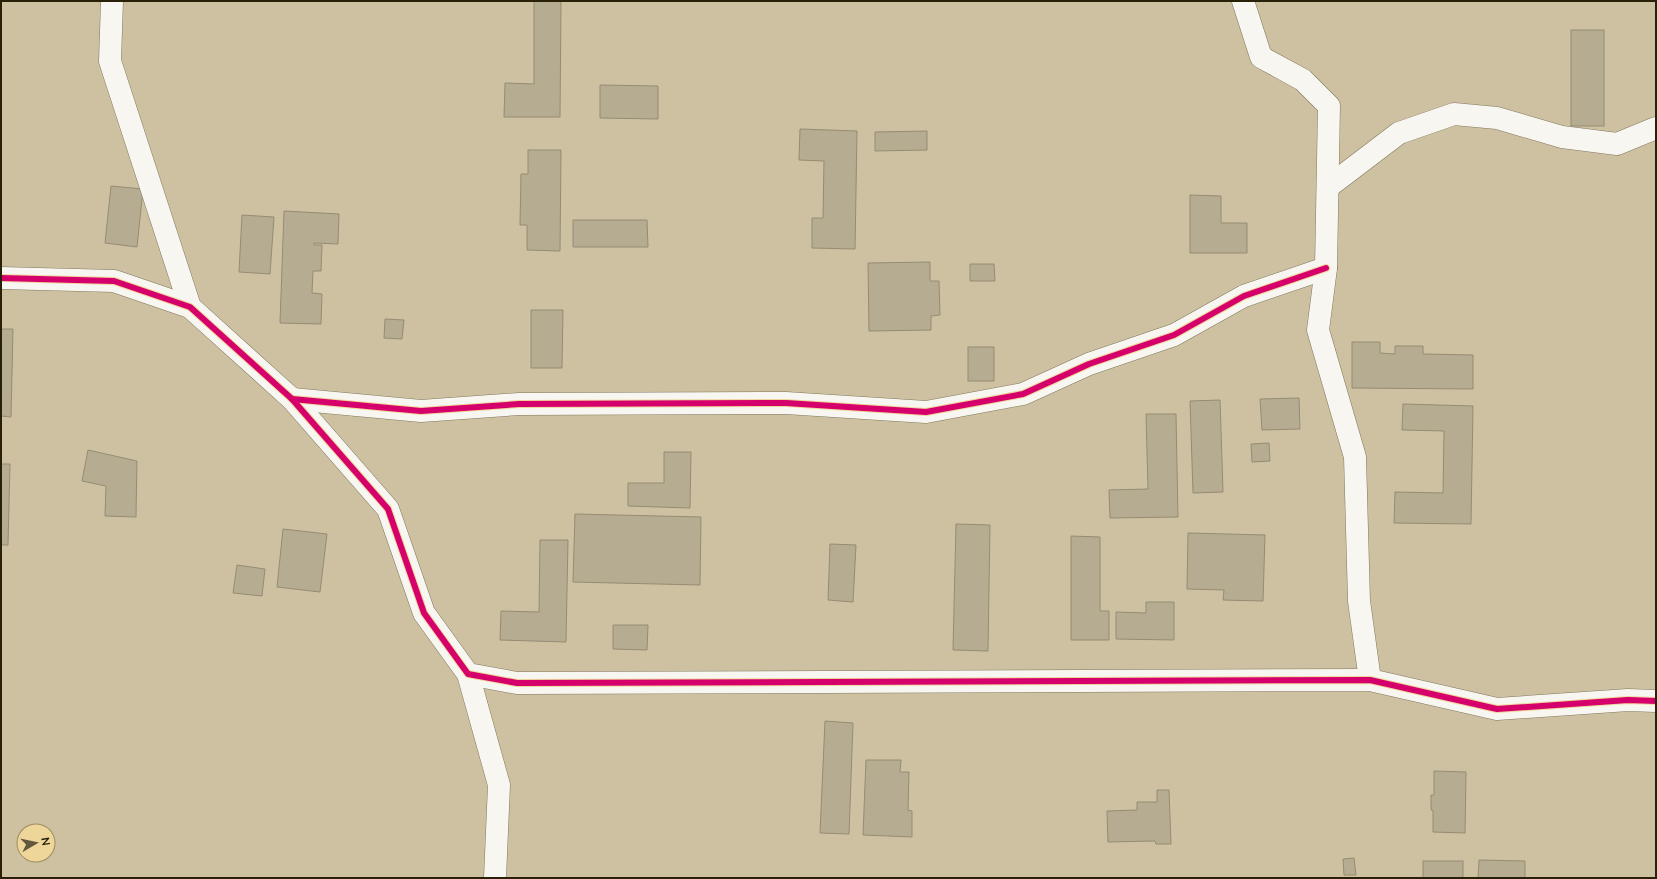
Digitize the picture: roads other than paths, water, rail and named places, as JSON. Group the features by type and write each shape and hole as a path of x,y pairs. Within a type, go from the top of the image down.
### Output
{"street":[{"path":"112,1 110,61 190,307"},
{"path":"1243,1 1261,57 1303,80 1329,106 1326,268 1318,330 1355,457 1359,601 1370,680"},
{"path":"1328,187 1399,133 1454,114 1497,118 1562,137 1617,144 1656,128"},
{"path":"292,399 421,411 519,404 770,403 926,412 1023,394 1089,364 1174,335 1244,296 1326,268"},
{"path":"1,278 114,281 190,307 292,399 388,509 424,613 468,674 499,785 495,878"},
{"path":"468,674 517,683 1370,680 1497,709 1628,700 1656,701"}]}
